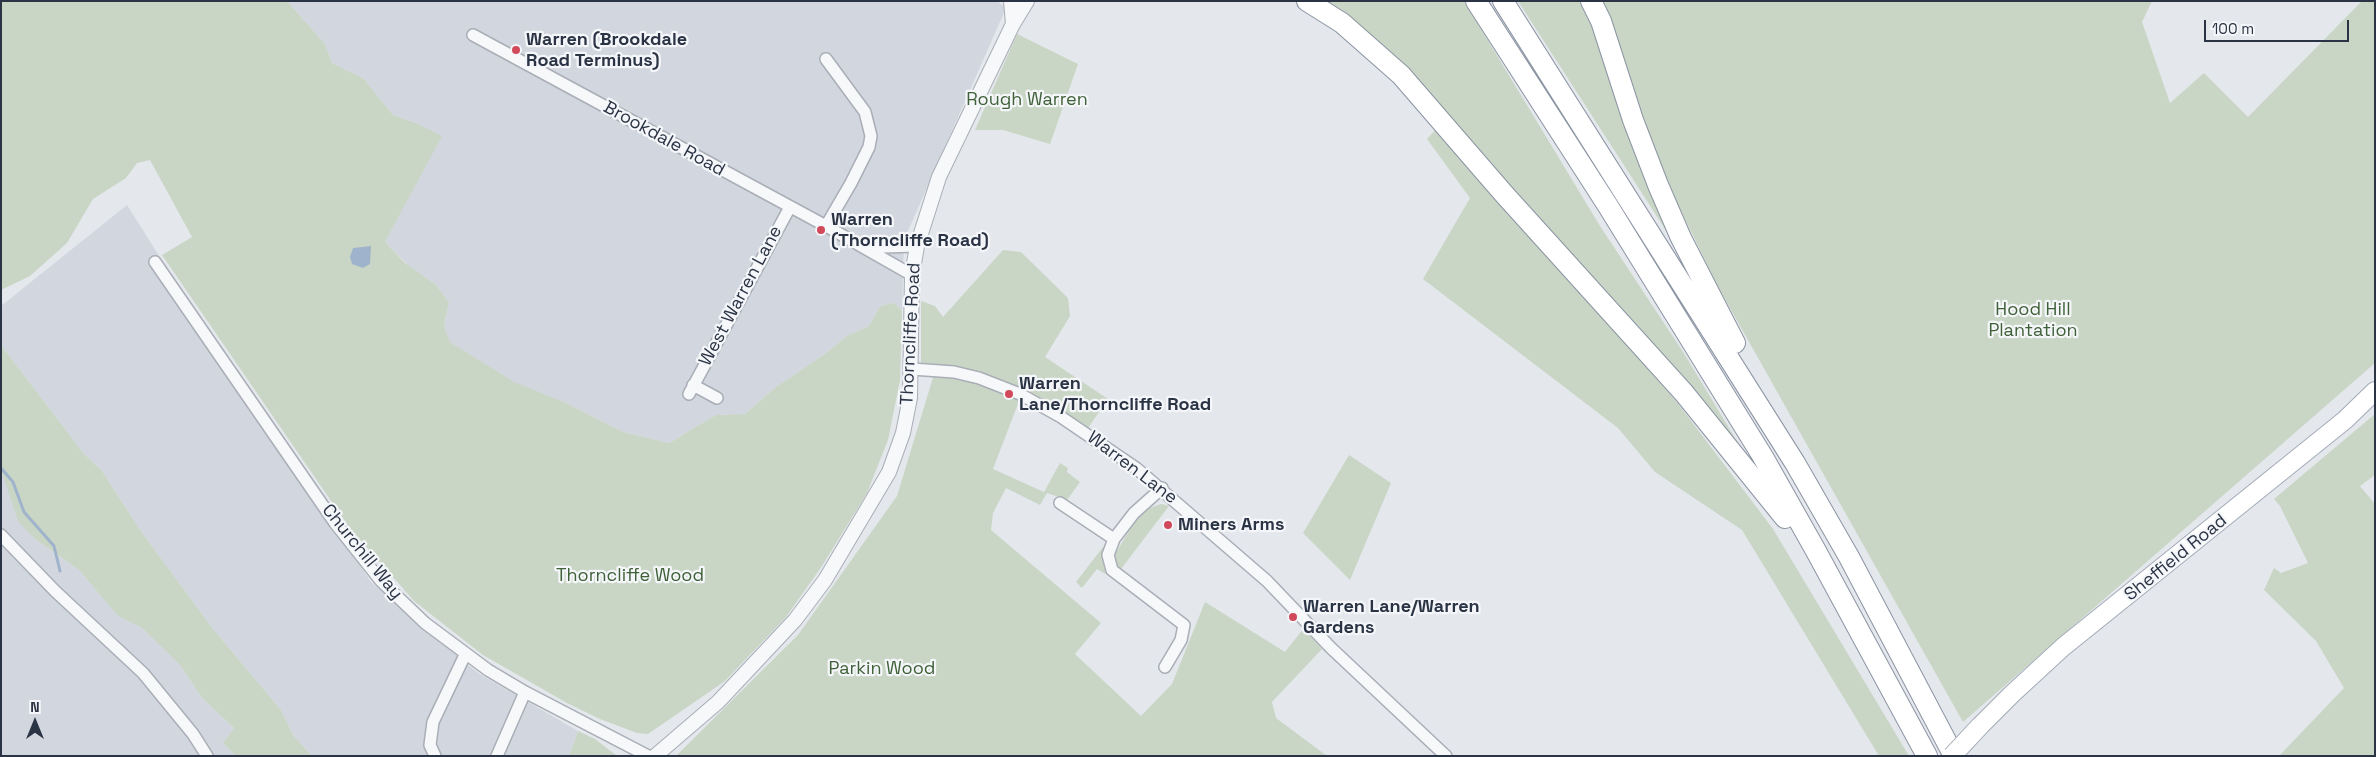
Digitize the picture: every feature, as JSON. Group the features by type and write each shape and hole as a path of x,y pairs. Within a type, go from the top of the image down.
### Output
{"highway":[{"path":"1307,1 1342,23 1401,75 1504,194 1684,393 1779,508 1873,654"},
{"path":"1476,1 1711,370 1816,551 1927,756"},
{"path":"1503,1 1795,463 1854,566 1953,756"},
{"path":"1592,1 1612,52 1633,120 1681,238 1795,463"}],"main road":[{"name":"Sheffield Road","path":"1953,756 2012,694 2063,647 2345,420 2375,391"}],"street":[{"path":"1011,1 1013,24"},
{"name":"Thorncliffe Road","path":"655,756 718,702 777,641 825,580 889,472 903,433 910,398 912,369 912,275 917,246 939,177 1013,24 1027,1"},
{"name":"Brookdale Road","path":"474,35 826,226 912,275"},
{"path":"826,59 866,112 871,136 869,147 851,183 826,226"},
{"name":"West Warren Lane","path":"717,398 691,389 790,207"},
{"name":"Brookdale Road","path":"855,242 883,247 917,246"},
{"name":"Churchill Way","path":"155,262 335,523 375,574 425,623 465,655 525,692 648,756"},
{"name":"Warren Lane","path":"912,369 954,372 980,378 1020,394 1068,422 1145,475 1268,581 1331,648 1446,756"},
{"path":"1162,488 1134,514 1114,539 1108,555 1112,570 1184,625 1181,640 1165,668"},
{"path":"1060,503 1114,539"},
{"path":"1,535 55,591 143,673 193,734 206,756"},
{"path":"434,756 430,745 433,722 465,655"},
{"path":"497,756 525,692"}],"shaded area":[{"path":"287,1 997,1 1006,8 904,240 902,311 894,303 880,306 869,326 847,336 822,356 776,387 745,414 716,415 669,443 623,432 564,402 514,383 450,342 444,326 449,302 435,284 409,266 385,242 441,136 416,123 393,115 363,78 332,63 325,44"},
{"path":"127,205 241,386 371,582 478,673 578,731 569,756 312,756 293,735 281,710 213,629 140,530 102,471 84,454 1,345 1,306"},
{"path":"1,469 35,539 79,570 118,616 142,628 180,665 202,698 234,728 223,743 236,756 1,756"}],"green space":[{"name":"Thorncliffe Wood","path":"1,1 287,1 325,44 332,63 363,78 393,115 416,123 442,136 385,242 405,263 435,284 449,302 444,326 450,342 514,382 564,402 623,432 669,443 716,415 745,414 776,387 822,356 847,336 869,326 880,306 894,303 902,311 900,380 888,440 867,493 822,566 786,617 725,681 648,734 637,733 600,719 567,703 483,655 414,601 349,527 162,255 192,237 150,160 137,163 126,178 93,199 67,243 30,276 1,290"},
{"path":"1319,1 1464,1 1600,226 1685,355 1738,443 1737,450"},
{"path":"1518,1 1583,1 1671,234 1667,232"},
{"name":"Hood Hill Plantation","path":"1597,1 2152,1 2142,22 2170,103 2204,73 2248,117 2362,1 2375,1 2375,363 1963,722 1717,285 1666,180"},
{"name":"Rough Warren","path":"1017,34 1078,64 1050,144 1003,130 975,130"},
{"path":"1438,127 1676,401 1773,529 1909,756 1879,756 1742,530 1655,472 1618,428 1423,279 1470,198 1427,139"},
{"name":"Parkin Wood","path":"1003,250 1021,252 1068,298 1070,316 1045,357 1108,399 1088,428 1024,388 993,469 1044,492 1060,463 1068,468 1067,472 1080,482 1067,500 1047,493 1040,505 1006,488 993,513 991,530 1101,623 1075,654 1141,716 1172,684 1205,602 1285,652 1303,629 1322,649 1272,702 1276,718 1327,756 676,756 798,635 897,496 935,371 921,370 921,301 935,306 943,317"},
{"path":"1,345 84,454 102,471 140,530 213,629 281,710 293,735 312,756 236,756 223,743 234,728 202,698 180,665 142,628 118,616 79,570 35,539 18,521 1,469"},
{"path":"2375,414 2375,475 2360,486 2375,504 2375,756 2279,756 2344,688 2316,641 2264,590 2274,568 2281,573 2308,563 2280,506 2274,499"},
{"path":"1349,455 1391,483 1350,580 1303,533"},
{"path":"1161,504 1169,506 1121,569 1107,575 1097,569 1082,588 1076,582 1103,547 1117,551 1133,524 1147,509"},
{"path":"578,731 595,739 617,756 569,756"}],"water":[{"path":"371,246 370,264 363,268 352,264 350,257 353,248"}],"waterway":[{"path":"1,468 13,482 24,512 54,546 60,571"}],"place":[{"name":"Warren (Brookdale Road Terminus)","path":"516,50"},
{"name":"Warren (Thorncliffe Road)","path":"821,230"},
{"name":"Warren Lane/Thorncliffe Road","path":"1009,394"},
{"name":"Miners Arms","path":"1168,525"},
{"name":"Warren Lane/Warren Gardens","path":"1293,617"}]}
